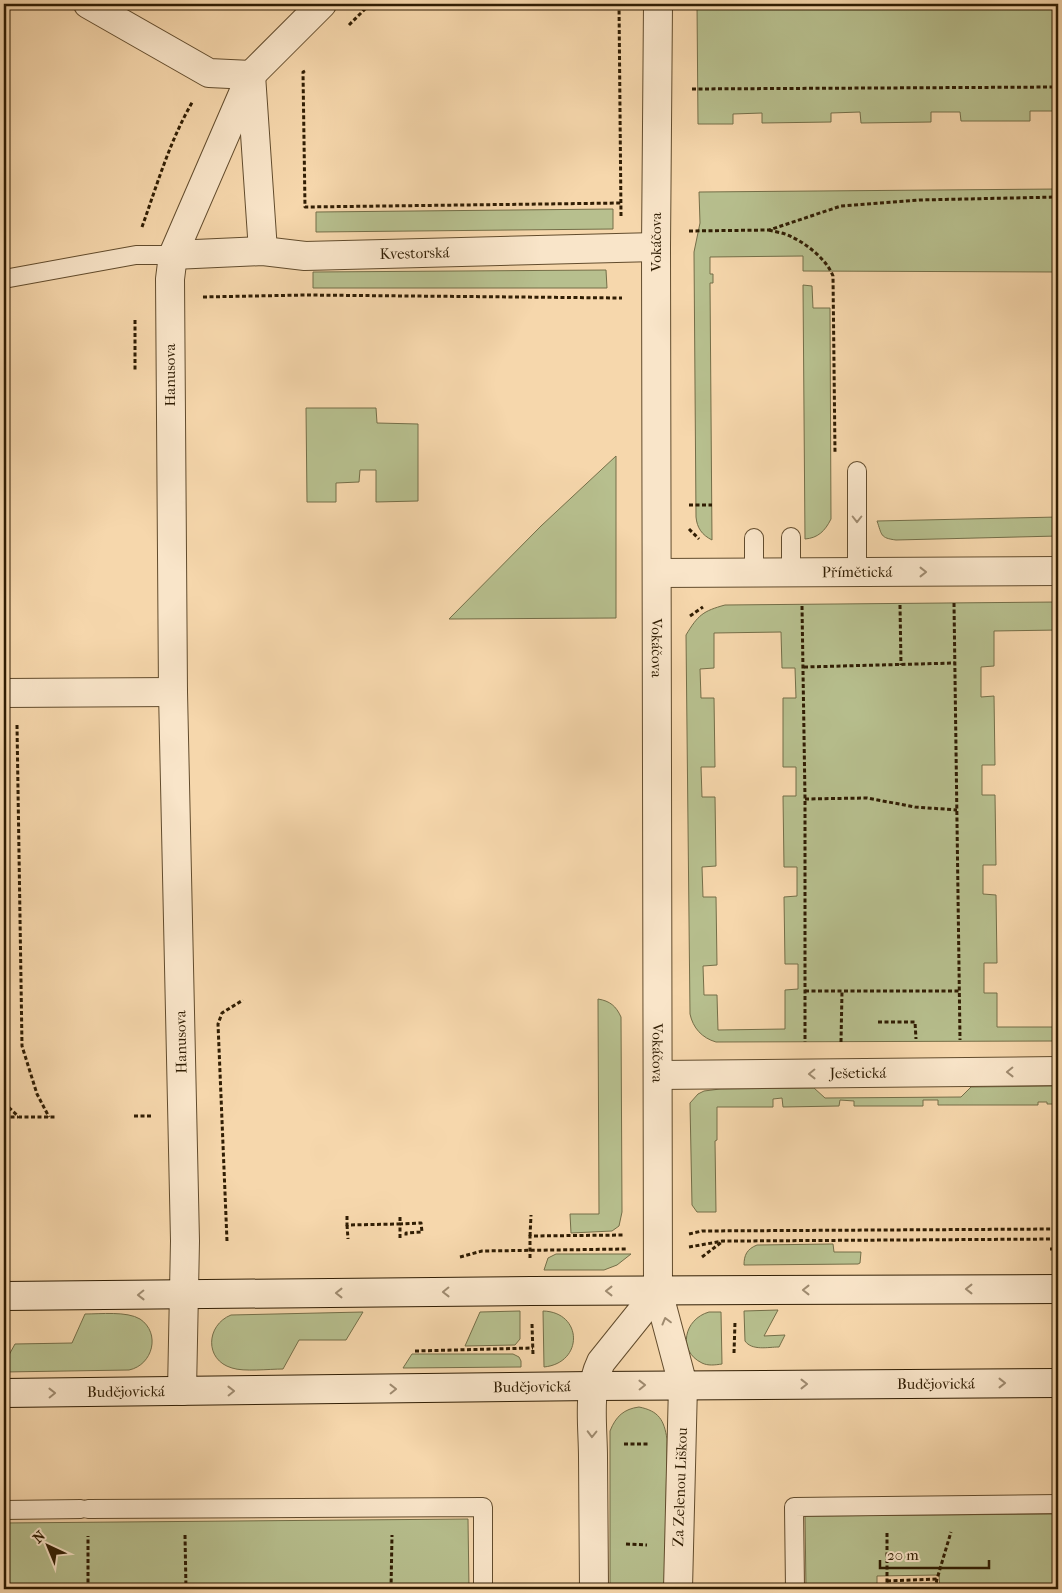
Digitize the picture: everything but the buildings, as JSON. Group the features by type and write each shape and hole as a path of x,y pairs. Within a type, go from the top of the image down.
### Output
{"street":[{"path":"88,4 210,74 252,75 263,250"},
{"name":"Hanusova","path":"182,1391 185,1241 173,692 170,278 173,255 252,75 322,4"},
{"name":"Vokáčova","path":"658,4 656,247 658,1291 683,1385"},
{"name":"Kvestorská","path":"173,255 263,250 305,256 656,247"},
{"name":"Přímětická","path":"657,573 1058,571"},
{"path":"4,693 173,692"},
{"name":"Ješetická","path":"658,1075 1058,1072"},
{"path":"4,1296 1058,1289"},
{"path":"594,1589 593,1386 602,1362 658,1291"},
{"name":"Budějovická","path":"4,1393 683,1385 1058,1383"},
{"name":"Za Zelenou Liškou","path":"678,1589 683,1385"}],"lane":[{"path":"7,277 136,255 173,255"},
{"path":"857,471 857,572"},
{"path":"790,573 791,537"},
{"path":"754,538 754,573"},
{"path":"795,1589 794,1507 1058,1504"},
{"path":"4,1510 483,1507 483,1589"}],"path":[{"path":"343,31 370,4"},
{"path":"310,66 303,72 305,207 621,203"},
{"path":"136,255 138,237 182,118 210,74"},
{"path":"692,89 1058,86"},
{"path":"769,230 841,206 919,200 1058,197"},
{"path":"692,222 689,231 769,230 791,236 804,244 826,265 833,276 835,460"},
{"path":"198,297 305,295 622,298"},
{"path":"684,505 712,505"},
{"path":"686,524 696,537 705,543"},
{"path":"802,597 805,799 805,1048"},
{"path":"900,597 901,665"},
{"path":"954,598 960,1047"},
{"path":"688,618 706,605"},
{"path":"804,667 955,663"},
{"path":"17,724 22,1046 37,1094 49,1117"},
{"path":"805,799 867,798 915,807 957,810"},
{"path":"805,991 959,991"},
{"path":"841,1047 842,991"},
{"path":"226,1241 218,1024 222,1013 243,1000"},
{"path":"878,1022 915,1022 917,1047"},
{"path":"4,1103 19,1117"},
{"path":"4,1117 57,1116"},
{"path":"134,1116 151,1116"},
{"path":"530,1264 531,1215"},
{"path":"346,1216 348,1239"},
{"path":"400,1216 400,1238"},
{"path":"347,1225 422,1223 422,1232 406,1233 406,1238"},
{"path":"685,1236 702,1231 1058,1229 1058,1249 1050,1250"},
{"path":"530,1236 628,1234"},
{"path":"684,1248 724,1241 1058,1239"},
{"path":"532,1320 533,1357"},
{"path":"734,1358 735,1320"},
{"path":"415,1351 533,1348"},
{"path":"616,1444 652,1444"},
{"path":"935,1589 936,1579 960,1505"},
{"path":"887,1506 887,1589"},
{"path":"391,1588 392,1507"},
{"path":"84,1509 87,1589"},
{"path":"184,1509 186,1589"},
{"path":"618,1543 657,1545"},
{"path":"887,1581 936,1579"},
{"path":"383,1589 396,1589"}],"green space":[{"path":"697,4 1058,4 1058,111 1030,111 1030,121 961,121 960,112 931,112 931,122 861,123 860,112 831,113 831,122 762,123 762,113 733,114 733,124 698,124"},
{"path":"1058,189 1058,272 803,271 803,256 710,257 710,274 713,274 713,283 710,283 712,540 705,536 699,528 696,517 694,252 700,223 699,192"},
{"path":"613,209 613,229 316,232 316,212"},
{"path":"606,270 607,288 313,288 313,272"},
{"path":"803,285 812,286 813,308 830,308 831,519 821,533 805,539"},
{"path":"306,408 376,408 377,423 418,424 418,501 376,502 376,470 360,470 359,482 336,483 336,502 307,502"},
{"path":"616,456 616,618 449,619 541,526"},
{"path":"1058,517 1058,536 896,540 882,535 877,521"},
{"path":"1058,602 1058,630 994,631 994,666 981,667 981,697 994,696 995,765 982,765 982,795 995,795 996,865 983,865 983,894 996,895 997,963 984,963 984,993 997,993 997,1027 1058,1027 1058,1041 716,1042 706,1038 696,1028 690,1014 686,635 702,615 711,609 725,605","holes":["781,632 782,668 795,668 796,698 783,698 783,767 796,767 796,796 783,796 784,867 797,867 797,896 784,897 785,964 798,964 798,989 785,990 785,1029 718,1030 717,995 704,995 703,966 717,965 716,897 703,897 702,867 716,866 715,797 702,797 701,767 715,767 714,698 701,698 700,669 714,668 714,633"]},
{"path":"598,999 612,1005 621,1017 622,1212 619,1226 612,1231 571,1233 570,1214 599,1214"},
{"path":"1058,1086 1058,1104 1038,1102 1038,1105 938,1105 938,1100 923,1100 923,1106 854,1106 854,1101 840,1100 839,1106 783,1107 782,1098 773,1099 773,1107 717,1107 717,1140 715,1141 716,1212 697,1212 692,1205 690,1103 698,1094 704,1091 720,1089 814,1088 825,1098 961,1097 971,1087"},
{"path":"833,1244 834,1252 861,1252 860,1263 744,1265 747,1253 757,1245"},
{"path":"556,1254 631,1254 617,1265 604,1270 544,1270 548,1258"},
{"path":"778,1310 764,1336 785,1335 779,1347 760,1348 748,1344 745,1341 744,1311"},
{"path":"520,1311 520,1339 515,1345 465,1346 480,1312"},
{"path":"543,1311 556,1314 566,1320 574,1338 572,1348 566,1357 557,1363 544,1367"},
{"path":"363,1312 346,1340 299,1340 283,1369 250,1370 232,1368 223,1364 213,1350 213,1334 217,1326 231,1315"},
{"path":"709,1312 721,1312 722,1364 709,1365 702,1363 694,1358 689,1351 687,1343 689,1328 700,1316"},
{"path":"85,1314 121,1314 135,1316 140,1319 151,1332 152,1340 149,1355 144,1362 129,1370 4,1372 4,1364 15,1344 72,1343"},
{"path":"412,1354 513,1354 519,1357 521,1367 403,1368"},
{"path":"639,1407 651,1411 659,1417 667,1439 665,1589 610,1589 610,1431 621,1414 629,1409"},
{"path":"1058,1514 1058,1589 940,1589 939,1575 877,1576 877,1589 806,1589 805,1516"},
{"path":"468,1519 469,1589 4,1589 4,1523"}]}
